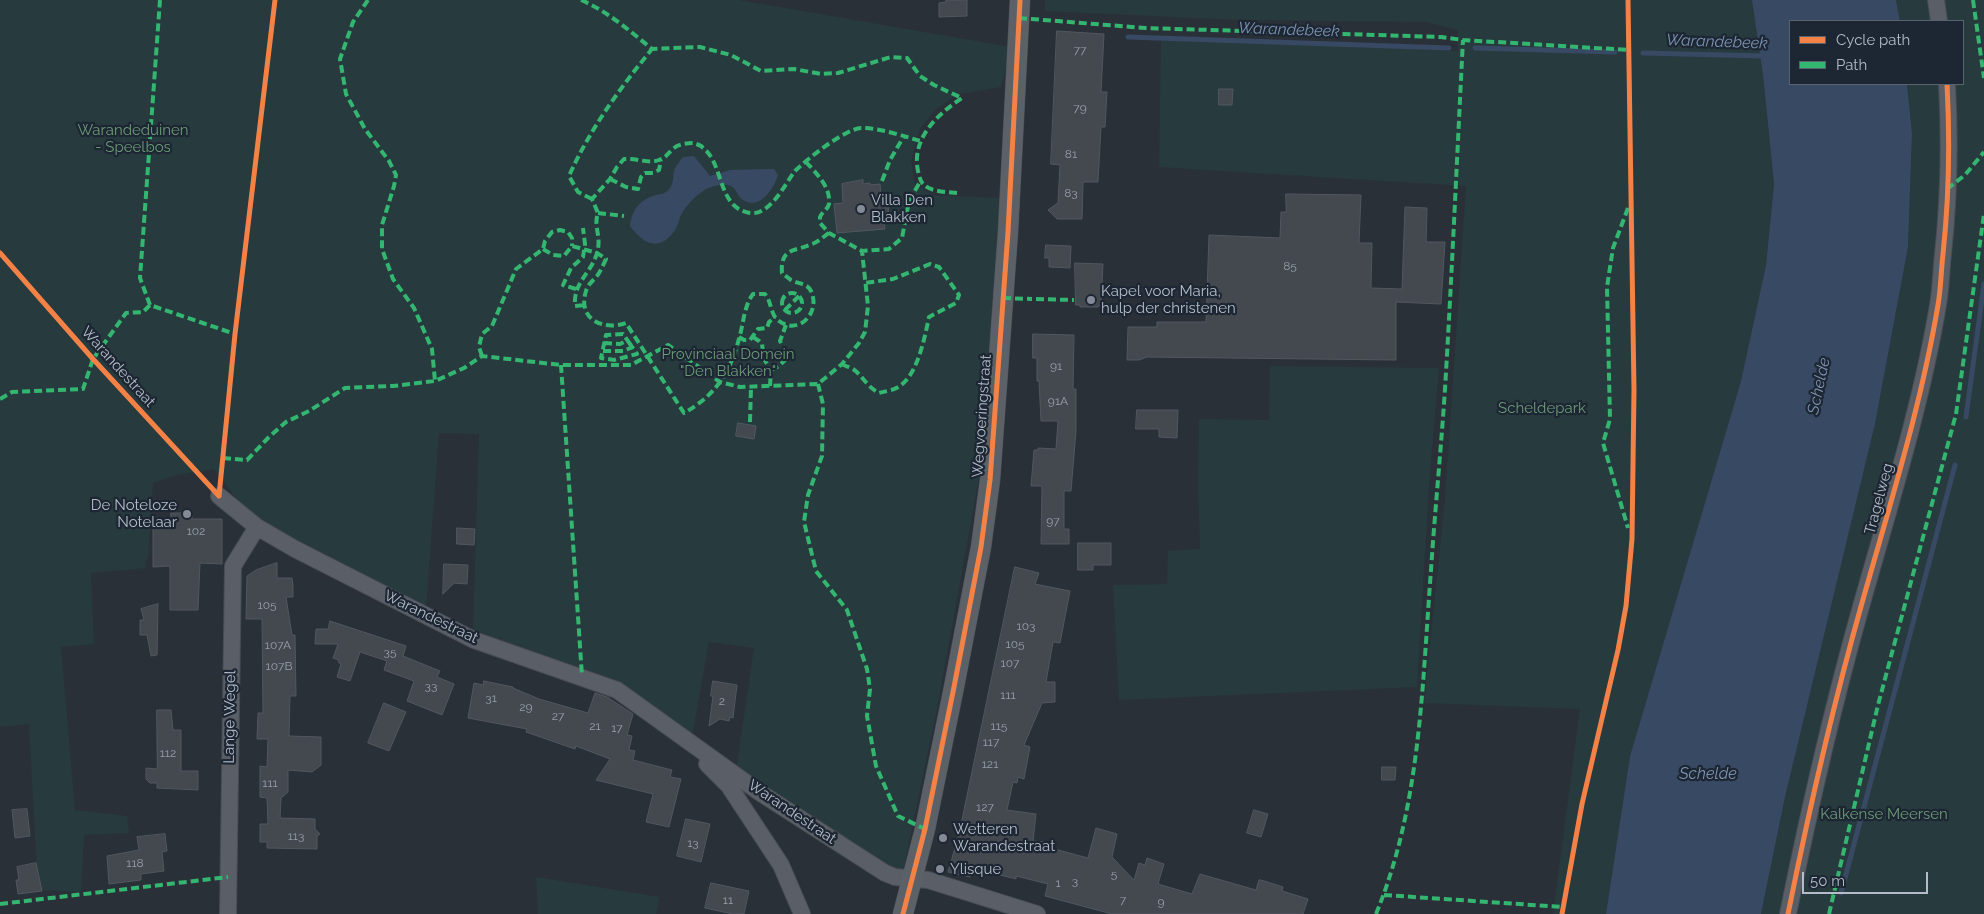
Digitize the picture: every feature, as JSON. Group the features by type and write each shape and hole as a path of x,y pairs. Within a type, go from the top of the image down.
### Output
{"main road":[{"name":"Wegvoeringstraat","path":"903,914 914,878 925,829 979,556 990,480 1008,232 1020,0"}],"street":[{"path":"1936,0 1939,20"},
{"name":"Tragelweg","path":"1788,914 1802,844 1831,726 1862,604 1888,517 1925,370 1936,313 1946,227 1949,132 1948,85"},
{"name":"Warandestraat","path":"219,496 257,527 295,549 474,640 617,690 759,792 885,873 895,877 928,880 1037,914"},
{"name":"Lange Wegel","path":"228,914 233,566 257,527"},
{"name":"Warandestraat","path":"676,731 729,786 781,865 802,914"}],"green space":[{"name":"Provinciaal Domein \"Den Blakken\"","path":"0,0 739,0 1011,47 1001,87 959,94 936,109 920,129 911,161 915,184 933,195 1002,198 979,479 937,709 903,871 871,862 736,771 754,648 709,642 692,737 616,680 473,630 479,434 439,433 426,609 323,553 252,519 214,469 177,475 153,483 148,559 146,559 145,568 91,573 94,644 61,647 75,810 127,816 129,833 84,835 81,892 38,890 29,724 0,727"},
{"name":"Scheldepark","path":"1045,0 1752,0 1763,75 1774,184 1766,265 1741,381 1630,756 1606,914 1553,914 1580,709 1424,703 1445,499 1466,186 1159,167 1161,36 1458,51 1458,30 1426,22 1239,20 1045,11"},
{"name":"Kalkense Meersen","path":"1896,0 1984,0 1984,914 1761,914 1785,797 1875,424 1908,247 1912,133 1907,85 1964,85 1964,20 1900,20"},
{"path":"1270,366 1439,368 1429,486 1417,687 1119,700 1113,585 1167,584 1168,551 1200,549 1199,419 1269,420"},
{"path":"536,877 659,897 656,914 538,914"}],"water":[{"name":"Schelde","path":"1752,0 1896,0 1900,20 1789,20 1789,85 1907,85 1912,133 1908,247 1875,424 1785,797 1761,914 1606,914 1630,756 1741,381 1766,265 1774,184 1763,75"},
{"path":"694,156 710,176 730,170 768,169 774,169 778,175 765,197 755,203 743,200 733,187 729,185 708,188 696,196 686,207 675,230 664,241 652,243 641,238 630,226 637,206 650,197 667,191 672,184 674,170 678,163 683,157"}],"building":[{"path":"946,0 967,0 967,16 939,17 939,3 946,2"},
{"path":"1057,31 1104,34 1101,92 1107,92 1105,127 1101,127 1098,182 1083,182 1082,219 1057,219 1048,210 1058,203 1060,165 1051,164"},
{"path":"1219,89 1233,89 1232,105 1219,105"},
{"name":"Villa Den Blakken","path":"863,180 863,184 880,184 881,197 887,197 889,215 883,215 885,229 837,233 834,204 843,203 842,184"},
{"path":"1286,194 1361,195 1359,243 1372,243 1371,288 1402,289 1405,207 1427,208 1426,242 1445,242 1441,304 1396,302 1396,360 1147,357 1139,360 1127,360 1128,327 1157,327 1157,322 1206,322 1209,235 1280,238 1281,212 1286,212"},
{"path":"1046,245 1071,246 1070,268 1049,267 1049,258 1045,258"},
{"path":"1075,263 1103,264 1101,305 1098,307 1080,307 1080,305 1076,305"},
{"path":"1033,334 1074,335 1073,389 1076,389 1076,431 1071,491 1064,491 1064,529 1069,529 1069,544 1041,544 1042,486 1031,486 1034,450 1038,450 1038,448 1056,449 1058,421 1041,421 1037,358 1033,358"},
{"path":"1137,410 1178,410 1177,438 1159,437 1159,429 1136,429"},
{"path":"738,423 756,426 754,439 736,436"},
{"path":"171,513 192,513 192,519 222,519 222,564 200,563 198,610 170,610 170,566 153,567 153,519 171,520"},
{"path":"457,528 475,529 474,545 457,544"},
{"path":"1078,543 1111,543 1111,565 1093,565 1093,570 1078,570"},
{"path":"277,563 277,578 292,578 293,586 293,597 286,597 292,635 295,635 296,696 290,696 289,736 321,737 321,765 312,772 288,770 288,792 281,798 280,818 315,819 315,829 320,834 317,836 317,849 267,848 267,842 260,842 260,824 268,824 267,798 260,797 260,766 267,767 268,739 257,739 258,713 263,713 262,619 246,619 247,576 256,570"},
{"path":"444,564 468,565 467,584 454,583 443,594"},
{"path":"1015,567 1039,573 1035,584 1070,591 1060,643 1053,642 1046,682 1055,682 1055,702 1042,703 1024,745 1030,747 1024,779 1018,777 1017,783 1013,782 1007,810 1036,814 1033,841 1044,842 1043,846 1088,858 1096,828 1117,834 1112,857 1134,880 1139,863 1145,865 1147,858 1164,864 1158,884 1192,894 1200,874 1256,890 1259,880 1261,880 1283,887 1282,891 1308,899 1303,914 1112,914 1045,896 1048,884 1016,876 1016,879 973,868 970,877 948,872 959,834"},
{"path":"158,604 157,655 151,656 147,635 140,635 140,620 144,620 141,609"},
{"path":"330,621 406,646 403,656 440,671 437,677 454,684 442,715 407,701 414,681 384,670 387,661 360,652 350,681 337,677 341,664 338,662 339,660 333,658 338,644 315,644 316,629 328,629"},
{"path":"484,681 513,687 539,699 588,713 595,693 607,697 633,714 627,735 632,736 629,750 635,751 633,760 672,770 670,777 681,779 669,827 646,822 653,794 596,780 610,759 576,746 575,749 526,732 527,729 468,718 474,683 483,685"},
{"path":"713,681 737,685 733,718 730,717 729,721 720,719 709,726 713,696 711,696"},
{"path":"384,703 406,712 389,751 368,743"},
{"path":"157,710 171,710 173,730 181,730 181,771 198,771 198,790 157,788 157,783 150,783 146,779 146,768 157,769"},
{"path":"1382,767 1396,767 1395,780 1382,780"},
{"path":"27,809 30,836 15,838 12,810"},
{"path":"1254,810 1268,814 1261,837 1247,833"},
{"path":"686,819 710,824 701,862 677,856"},
{"path":"165,834 167,851 162,852 164,871 141,874 141,880 109,884 107,856 139,850 137,837"},
{"path":"36,863 42,891 18,894 16,880 19,880 17,867"},
{"path":"711,883 749,891 744,914 733,914 705,908"}],"waterway":[{"name":"Warandebeek","path":"1128,37 1449,48"},
{"name":"Warandebeek","path":"1475,48 1615,52"},
{"name":"Warandebeek","path":"1643,53 1765,56"},
{"path":"1966,417 1984,284"},
{"path":"1841,893 1955,465"}],"marked path":[{"path":"150,305 140,278 160,0"},
{"path":"368,0 353,22 340,59 346,94 365,129 389,161 396,175 382,225 382,249 393,279 414,308 432,349 435,381"},
{"path":"581,0 627,28 652,49 700,47 731,55 761,71 794,69 821,74 838,73 891,57 907,58 920,76 962,98"},
{"path":"1973,0 1984,78"},
{"path":"1019,18 1145,28 1441,37 1629,50"},
{"path":"1376,914 1391,873 1402,831 1411,788 1422,701 1445,389 1463,40"},
{"path":"592,199 578,192 569,176 586,142 606,110 652,49"},
{"path":"957,193 938,191 930,189 925,185 920,178 917,159 919,148 928,128 962,98"},
{"path":"829,233 814,243 790,252 783,259 782,273 791,280 807,286 811,291 813,299 811,314 801,324 787,325 776,318 765,294 753,294 746,307 737,345 728,369 715,389 696,406 684,413 626,323 617,325 601,324 594,321 585,309 584,301 587,288 596,278 606,259 597,253 599,242 596,223 598,213 592,199 610,179 624,159 655,161 664,158 674,148 683,144 693,143 698,145 710,155 726,194 732,203 739,209 750,213 757,213 764,210 776,198 795,171 826,145 846,133 861,128 876,129 921,141"},
{"path":"882,181 890,160 904,136"},
{"path":"1947,189 1965,175 1984,152"},
{"path":"610,179 626,187 638,189 641,177 645,173 653,173 659,170 661,160"},
{"path":"806,162 822,181 828,192 829,204 820,217 820,223 829,233 862,251 889,249 902,238 909,201 920,182"},
{"path":"1628,208 1613,248 1607,287 1610,419 1603,443 1628,528"},
{"path":"598,213 624,216"},
{"path":"1829,914 1878,705 1956,414 1984,214"},
{"path":"576,289 563,285 571,268 583,257 585,244 583,228"},
{"path":"482,356 479,347 482,334 492,326 516,269 543,249 545,241 552,232 560,230 568,232 572,238 572,246"},
{"path":"543,249 553,255 564,256 572,246 597,253 580,284 575,298 575,306 585,305"},
{"path":"223,458 247,460 286,422 309,411 345,388 393,386 435,381 464,368 482,356 561,365 631,365 668,345 720,382 740,387 818,384 842,364 859,343 865,332 868,306 862,251"},
{"path":"842,364 856,371 879,393 899,387 912,372 916,363 923,344 929,317 956,303 959,295 939,267 930,264 893,279 865,283"},
{"path":"792,293 799,296 802,303 799,310 792,313 785,310 782,303 785,296 792,293"},
{"path":"785,310 799,296"},
{"path":"1003,298 1032,299"},
{"path":"1036,299 1074,300"},
{"path":"0,399 12,392 83,389 93,359 126,313 143,312 150,305 235,334"},
{"path":"739,337 744,340 750,340 758,329 767,328 769,322 775,317"},
{"path":"771,370 779,366 786,359 786,352 780,341 786,325"},
{"path":"630,344 623,334 606,335 601,358 614,360 637,354 630,344 636,340"},
{"path":"753,337 762,344 764,359 771,370 770,386"},
{"path":"604,343 620,344 628,340"},
{"path":"603,351 623,351 633,347"},
{"path":"561,365 582,676"},
{"path":"818,384 823,404 822,456 808,495 804,522 816,571 847,610 867,669 870,689 867,716 876,766 898,816 925,829"},
{"path":"750,422 751,387"},
{"path":"0,904 228,877"},
{"path":"1384,895 1563,907"}],"cycle path":[{"path":"219,496 235,334 275,0"},
{"path":"903,914 925,829 954,687 981,547 990,480 1008,232 1020,0"},
{"path":"1562,914 1582,804 1618,650 1626,606 1632,539 1634,390 1628,0"},
{"path":"1788,914 1831,719 1851,641 1904,455 1931,343 1940,292 1947,212 1949,148 1947,85"},
{"path":"0,253 93,359 219,496"}],"place":[{"name":"Villa Den Blakken","path":"861,209"},
{"name":"Kapel voor Maria, hulp der christenen","path":"1091,300"},
{"name":"De Noteloze Notelaar","path":"187,514"},
{"name":"Wetteren Warandestraat","path":"943,838"},
{"name":"Ylisque","path":"940,869"}],"park label":[{"name":"Warandeduinen - Speelbos","path":"133,138"}]}
